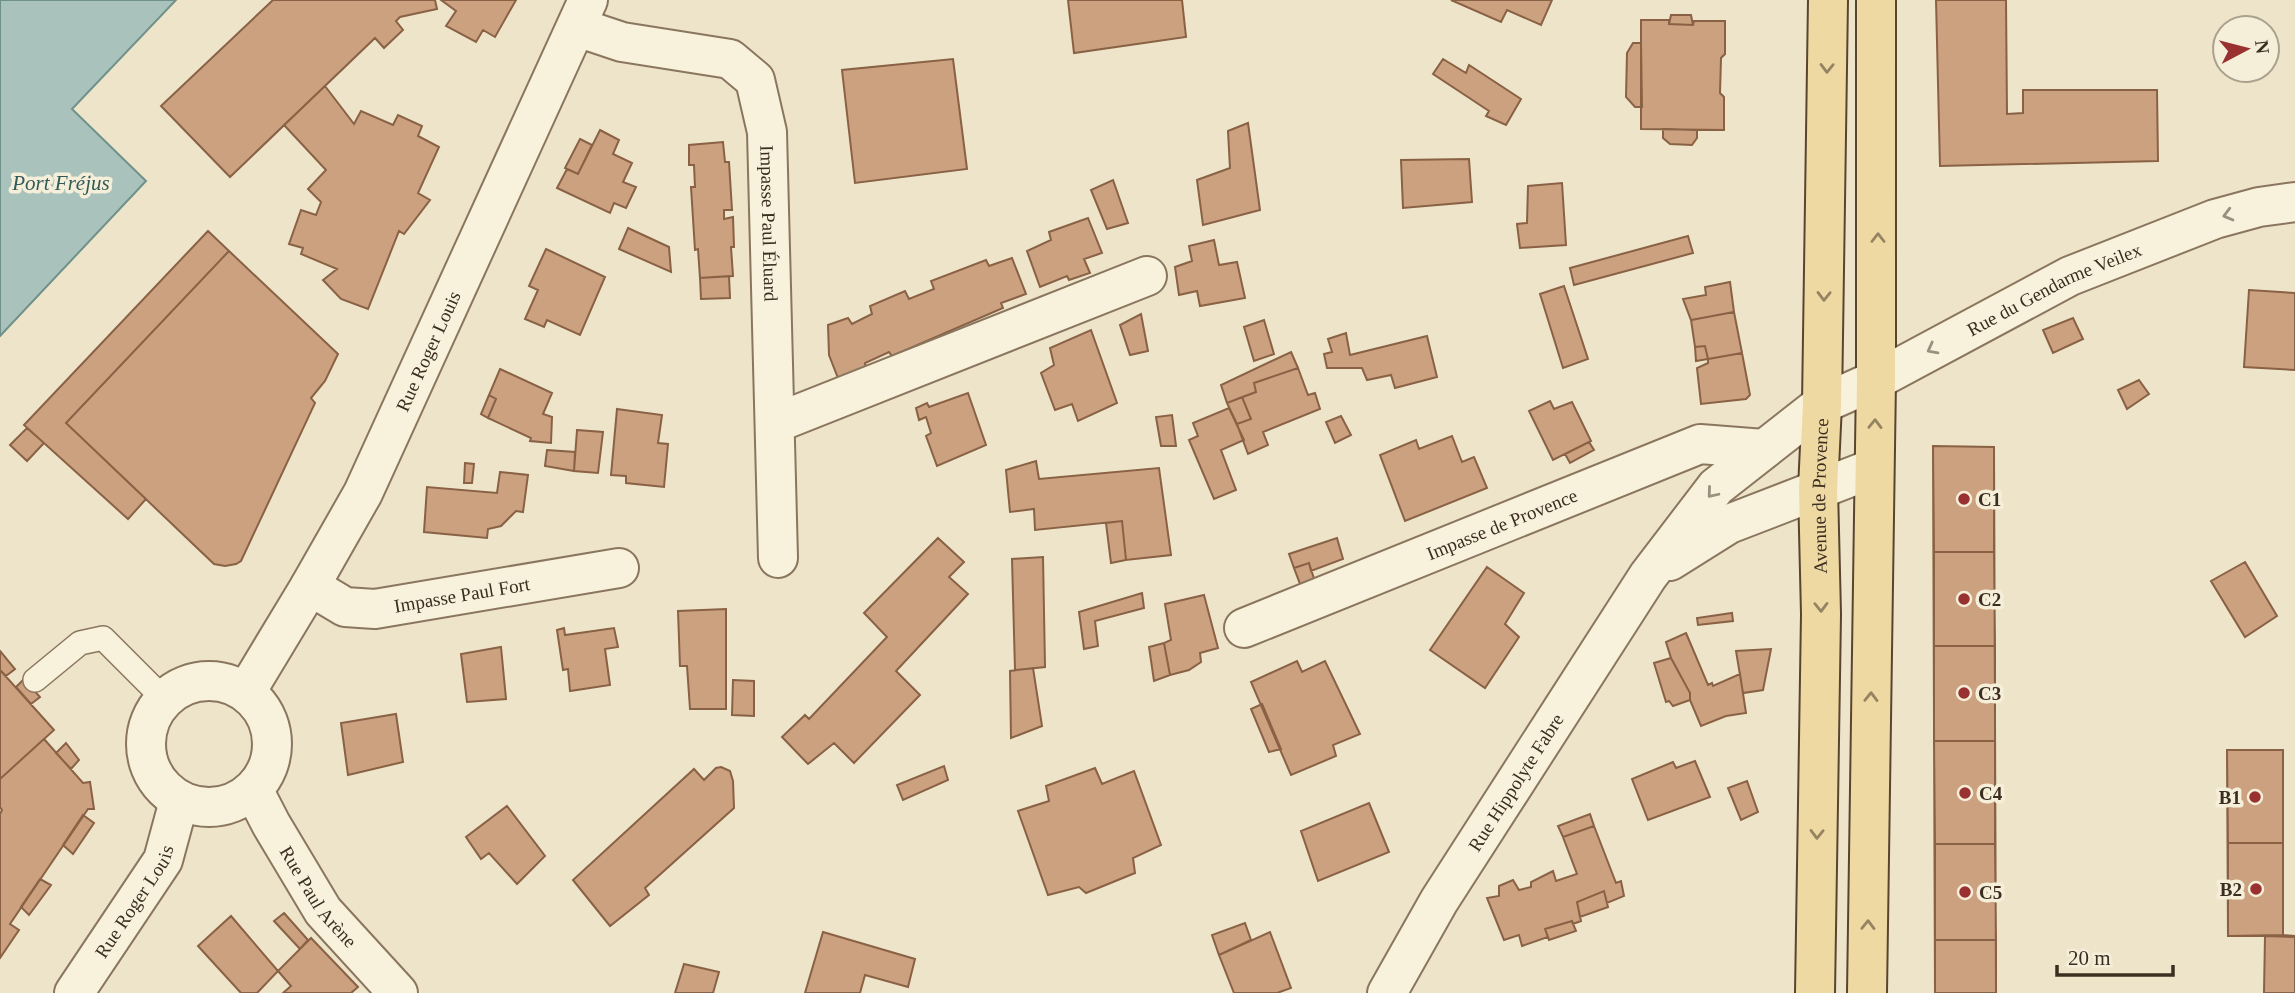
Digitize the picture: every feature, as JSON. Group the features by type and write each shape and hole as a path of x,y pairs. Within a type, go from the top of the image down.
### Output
{"main road":[{"name":"Avenue de Provence","path":"1815,993 1821,614 1818,489 1822,404 1828,0"},
{"path":"1867,993 1876,380 1876,0"}],"street":[{"name":"Impasse Paul Éluard","path":"582,13 622,41 730,59 755,80 767,132 778,558"},
{"name":"Rue Roger Louis","path":"246,692 363,493 582,13"},
{"name":"Rue du Gendarme Veilex","path":"1822,404 1876,380 2070,276 2216,219 2259,207 2295,202"},
{"path":"776,423 1147,276"},
{"name":"Rue Hippolyte Fabre","path":"1387,993 1439,901 1648,576 1716,487 1822,404"},
{"name":"Impasse de Provence","path":"1244,628 1700,444 1764,449"},
{"name":"Rue Hippolyte Fabre","path":"1648,576 1729,524 1874,468"},
{"name":"Impasse Paul Fort","path":"310,586 345,607 375,608 619,568"},
{"path":"204,681 226,682 246,692 265,713 273,739 269,767 254,791 231,804 205,808 179,801 157,781 146,753 149,724 164,699 183,686 204,681"},
{"name":"Rue Paul Arène","path":"254,791 323,911 398,993"},
{"name":"Rue Roger Louis","path":"74,993 163,860 179,801"}],"lane":[{"path":"35,681 80,643 103,638 164,699"}],"water":[{"name":"Port Fréjus","path":"0,0 176,0 72,109 146,181 0,336"}],"building":[{"path":"273,0 435,0 437,9 400,17 396,21 403,30 384,48 375,38 230,177 161,106"},
{"path":"441,0 516,0 495,37 483,30 476,42 446,26 456,11"},
{"path":"1068,0 1182,0 1186,37 1074,53"},
{"path":"1451,0 1552,0 1541,25 1507,10 1501,22"},
{"path":"1936,0 2006,0 2007,114 2023,113 2023,90 2157,90 2158,161 1940,166"},
{"path":"1671,15 1691,15 1693,25 1669,24"},
{"path":"1641,20 1669,20 1669,24 1693,25 1694,21 1725,21 1725,54 1721,58 1720,93 1724,97 1724,130 1641,129"},
{"path":"1633,43 1641,43 1642,107 1635,107 1626,97 1627,53"},
{"path":"953,59 967,169 855,183 842,70"},
{"path":"1443,59 1466,73 1469,65 1521,99 1506,125 1486,116 1489,111 1433,74"},
{"path":"325,86 354,124 361,111 393,125 398,115 422,126 418,136 439,147 418,193 430,200 404,234 399,231 368,309 341,299 323,280 337,269 301,254 303,248 289,244 301,210 316,215 321,202 308,189 326,170 284,125"},
{"path":"1248,123 1260,210 1203,225 1197,180 1230,168 1228,131"},
{"path":"1663,129 1697,130 1697,138 1692,145 1670,144 1663,138"},
{"path":"600,130 619,140 613,154 632,163 623,182 636,187 626,208 614,203 610,213 557,188 567,169 578,174"},
{"path":"580,139 592,145 578,174 565,168"},
{"path":"723,142 725,162 729,162 732,210 724,210 724,219 733,217 733,276 700,278 698,249 695,250 691,187 695,187 694,165 689,165 689,145"},
{"path":"1469,159 1472,202 1403,208 1401,160"},
{"path":"1113,180 1128,223 1107,229 1091,190"},
{"path":"1562,183 1566,245 1520,248 1517,224 1527,223 1528,186"},
{"path":"1088,218 1102,253 1084,259 1090,273 1069,280 1067,276 1040,287 1027,251 1051,240 1049,232"},
{"path":"628,228 669,247 671,272 619,249"},
{"path":"208,231 229,251 66,423 146,499 128,519 24,425"},
{"path":"1688,236 1693,253 1574,285 1570,268"},
{"path":"1214,240 1219,265 1237,262 1245,298 1200,306 1197,291 1179,295 1175,267 1192,261 1189,246"},
{"path":"546,249 605,277 580,335 547,320 544,327 525,319 538,290 529,286"},
{"path":"229,251 338,354 325,381 311,398 315,403 241,561 225,566 214,564 66,423"},
{"path":"1012,258 1026,294 1001,303 1003,308 892,356 889,352 865,363 866,370 838,378 829,355 828,325 848,318 852,324 872,314 870,306 905,291 909,299 934,289 931,281 986,260 989,266"},
{"path":"729,276 730,298 701,299 700,278"},
{"path":"1730,282 1734,312 1691,320 1683,299 1706,295 1705,287"},
{"path":"1564,286 1588,359 1563,368 1540,294"},
{"path":"2249,290 2295,293 2295,370 2244,367"},
{"path":"1734,312 1742,353 1708,359 1705,346 1695,347 1691,320"},
{"path":"1141,314 1148,351 1130,355 1120,325"},
{"path":"2073,318 2083,339 2053,353 2043,330"},
{"path":"1264,320 1274,354 1254,361 1244,327"},
{"path":"1091,330 1117,403 1078,421 1072,404 1055,410 1041,373 1054,365 1050,348"},
{"path":"1346,333 1350,355 1427,336 1437,377 1395,388 1391,375 1367,380 1362,368 1327,368 1324,354 1332,352 1328,339"},
{"path":"1705,346 1708,359 1696,361 1695,347"},
{"path":"1291,352 1298,368 1254,383 1256,392 1227,403 1221,385"},
{"path":"1742,353 1750,395 1746,399 1701,404 1697,368 1708,363 1708,359"},
{"path":"1298,368 1308,395 1315,393 1320,409 1263,432 1268,445 1248,454 1237,424 1251,419 1242,397 1256,392 1254,383"},
{"path":"500,369 552,393 543,414 552,417 551,443 530,441 531,438 488,418 496,399 489,395"},
{"path":"2139,380 2149,394 2127,409 2118,390"},
{"path":"968,393 986,445 937,466 926,436 931,433 926,417 919,420 916,408 927,403 929,407"},
{"path":"489,395 496,399 488,418 481,414"},
{"path":"1242,397 1251,419 1237,424 1227,403"},
{"path":"1550,401 1554,409 1572,402 1591,441 1553,460 1529,411"},
{"path":"1229,408 1244,440 1221,450 1236,490 1214,499 1189,440 1198,436 1193,423"},
{"path":"617,409 662,415 658,443 668,444 664,487 626,483 626,476 611,475"},
{"path":"1172,415 1176,446 1161,446 1156,417"},
{"path":"1341,416 1351,435 1335,443 1326,422"},
{"path":"27,428 44,443 27,461 10,445"},
{"path":"577,430 603,432 598,473 574,471"},
{"path":"1452,436 1462,462 1474,457 1487,488 1405,521 1380,455 1416,440 1419,449"},
{"path":"1589,442 1594,450 1570,463 1565,454"},
{"path":"1933,446 1994,447 1996,993 1935,993"},
{"name":"C1","path":"1933,446 1994,447 1994,552 1934,552"},
{"path":"547,450 575,452 574,471 545,466"},
{"path":"1036,461 1039,479 1159,468 1171,555 1126,560 1122,521 1035,530 1034,509 1010,512 1006,470"},
{"path":"465,463 474,464 472,483 464,483"},
{"path":"500,472 528,475 523,512 516,511 501,526 488,529 487,538 424,532 427,487 497,493"},
{"path":"1122,521 1126,560 1111,563 1106,523"},
{"path":"938,538 964,562 949,577 968,594 896,671 920,695 854,763 834,743 808,764 782,737 805,715 809,719 887,637 864,613"},
{"path":"1337,538 1343,559 1311,571 1309,563 1294,568 1289,554"},
{"name":"C2","path":"1934,552 1994,552 1995,646 1934,646"},
{"path":"1043,557 1045,667 1015,670 1012,559"},
{"path":"2245,562 2277,616 2245,637 2211,581"},
{"path":"1309,563 1318,591 1305,597 1294,568"},
{"path":"1487,567 1524,593 1505,624 1519,637 1485,688 1430,650"},
{"path":"1142,593 1144,608 1095,621 1098,646 1084,649 1079,612"},
{"path":"1204,595 1218,648 1200,653 1201,662 1189,670 1170,675 1164,643 1171,640 1165,604"},
{"path":"726,609 726,709 690,709 687,666 680,666 678,611"},
{"path":"1732,613 1733,621 1698,625 1697,618"},
{"path":"564,628 565,635 614,628 618,647 605,649 610,685 570,691 568,669 563,670 557,630"},
{"path":"1686,633 1708,685 1712,683 1713,686 1740,674 1746,713 1726,716 1701,726 1690,700 1690,693 1671,658 1666,642"},
{"path":"1164,643 1170,675 1154,681 1149,647"},
{"name":"C3","path":"1934,646 1995,646 1995,741 1934,741"},
{"path":"501,647 506,699 467,702 461,654"},
{"path":"1771,649 1763,690 1743,693 1736,651"},
{"path":"0,651 15,669 6,676 0,670"},
{"path":"1671,658 1690,693 1690,700 1673,706 1669,701 1666,702 1654,663"},
{"path":"1297,661 1302,672 1325,661 1360,734 1333,745 1336,756 1291,775 1251,682"},
{"path":"1033,668 1042,726 1011,738 1010,671"},
{"path":"0,670 54,730 0,779"},
{"path":"24,679 40,697 31,704 16,687"},
{"path":"733,680 754,681 754,716 732,715"},
{"path":"1262,704 1281,749 1269,752 1251,709"},
{"path":"396,714 403,762 348,775 341,723"},
{"path":"44,739 83,783 90,782 94,809 88,809 10,924 19,930 0,958 0,779"},
{"name":"C4","path":"1934,741 1995,741 1995,844 1935,844"},
{"path":"66,743 79,760 71,769 56,753"},
{"path":"2227,750 2283,750 2283,935 2295,936 2295,993 2264,993 2265,936 2228,936"},
{"name":"B1","path":"2227,750 2283,750 2283,843 2228,843"},
{"path":"1695,761 1710,797 1648,820 1632,779 1673,762 1676,768"},
{"path":"944,766 948,780 903,800 897,785"},
{"path":"716,768 730,771 734,808 645,888 649,895 610,926 573,880 694,769 704,780"},
{"path":"1095,768 1102,784 1134,771 1161,845 1133,858 1135,873 1086,893 1079,887 1048,895 1018,811 1049,801 1046,786"},
{"path":"1747,781 1758,812 1741,820 1728,788"},
{"path":"1369,803 1389,852 1318,881 1301,831"},
{"path":"507,806 545,856 517,884 489,853 481,859 466,837"},
{"path":"1590,814 1594,826 1563,837 1558,826"},
{"path":"83,815 94,823 73,854 63,845"},
{"path":"1594,826 1616,883 1621,881 1624,896 1607,903 1604,891 1577,902 1581,921 1545,929 1548,937 1522,946 1519,935 1504,940 1487,898 1499,896 1499,886 1513,880 1519,890 1531,887 1531,882 1553,871 1556,881 1577,874 1563,837"},
{"name":"B2","path":"2228,843 2283,843 2283,935 2228,936"},
{"name":"C5","path":"1935,844 1995,844 1996,940 1935,940"},
{"path":"40,879 51,885 29,915 21,907"},
{"path":"1604,891 1608,907 1580,917 1577,902"},
{"path":"284,913 308,940 300,949 274,921"},
{"path":"231,916 278,971 257,993 241,993 198,946"},
{"path":"1572,921 1576,931 1549,940 1545,929"},
{"path":"1245,923 1251,940 1219,955 1212,935"},
{"path":"823,932 915,959 908,987 865,975 860,993 805,993"},
{"path":"1270,932 1291,988 1277,993 1234,993 1219,955"},
{"path":"2265,936 2295,937 2295,993 2264,993"},
{"path":"311,938 358,987 351,993 283,993 291,986 278,971"},
{"path":"1935,940 1996,940 1996,993 1935,993"},
{"path":"684,964 719,972 713,993 675,993"}],"place":[{"name":"C1","path":"1964,499"},
{"name":"C2","path":"1964,599"},
{"name":"C3","path":"1964,693"},
{"name":"C4","path":"1965,793"},
{"name":"B1","path":"2255,797"},
{"name":"B2","path":"2256,889"},
{"name":"C5","path":"1965,892"}]}
